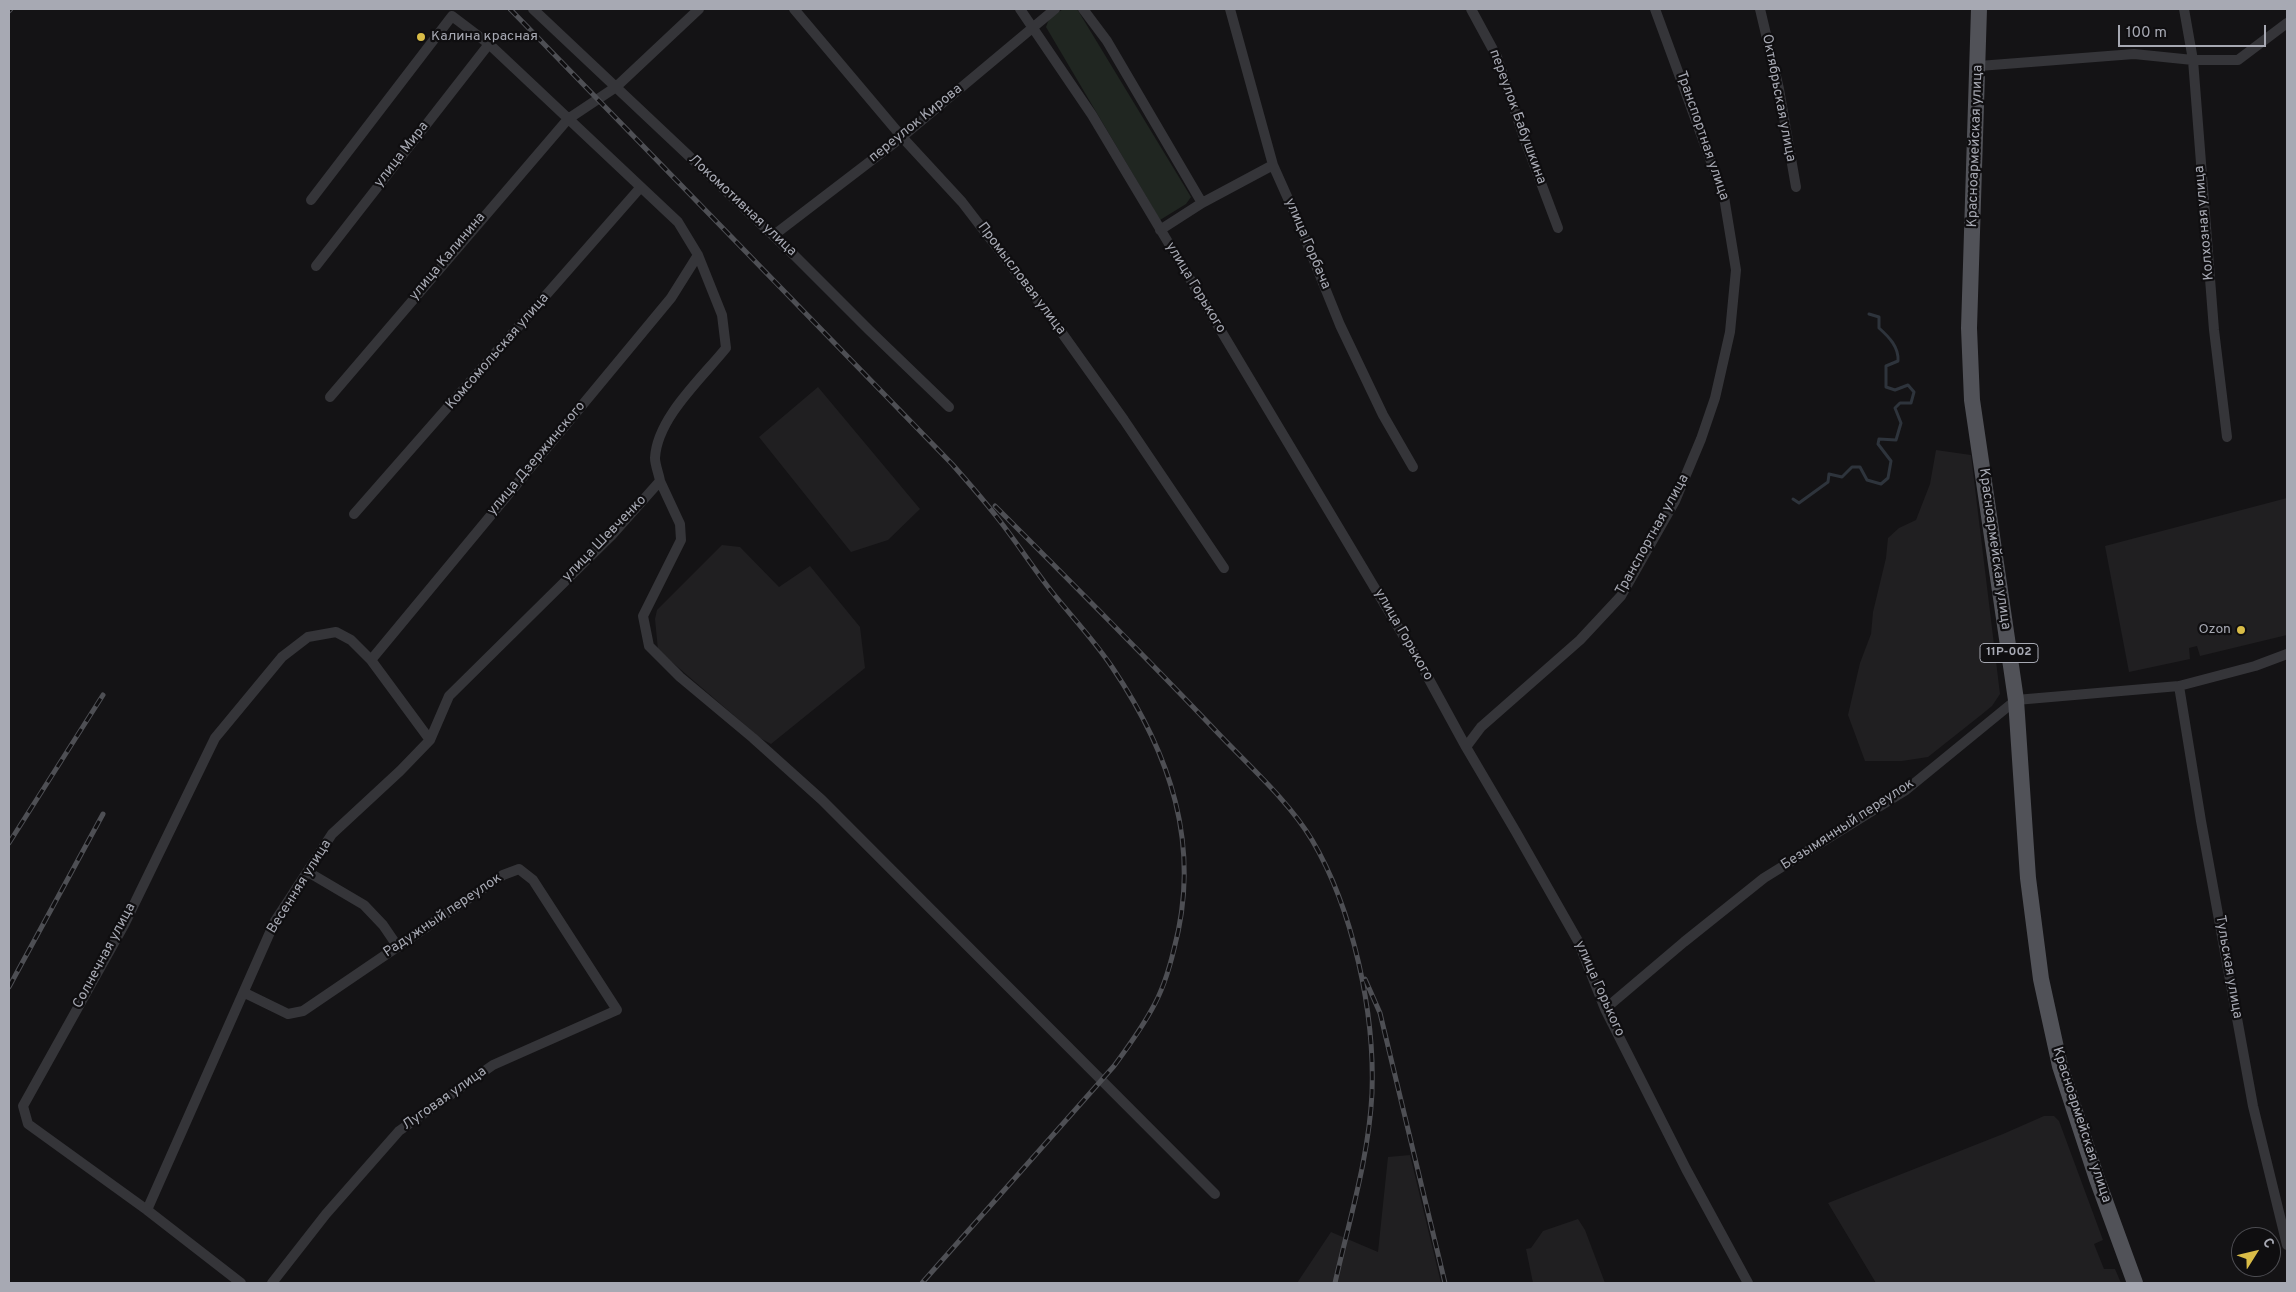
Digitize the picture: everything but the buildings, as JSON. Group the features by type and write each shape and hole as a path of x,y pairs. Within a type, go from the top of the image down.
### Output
{"main road":[{"name":"Красноармейская улица","path":"1979,9 1969,328 1972,400 2016,700 2028,878 2041,979 2060,1066 2097,1179 2135,1283"}],"street":[{"name":"Локомотивная улица","path":"533,9 774,235 949,407"},
{"name":"улица Калинина","path":"330,397 568,119 616,86 699,9"},
{"name":"Промысловая улица","path":"794,9 902,137 962,202 1052,319 1124,420 1224,568"},
{"name":"улица Горького","path":"1020,9 1092,115 1422,666 1466,747 1578,941 1605,1009 1686,1169 1748,1283"},
{"name":"переулок Кирова","path":"774,235 902,137 1055,9"},
{"path":"1083,9 1107,41 1202,203"},
{"name":"улица Горбача","path":"1230,9 1273,165 1343,332 1382,415 1413,467"},
{"name":"переулок Бабушкина","path":"1471,9 1497,58 1558,228"},
{"name":"Транспортная улица","path":"1466,747 1481,727 1580,640 1621,596 1675,501 1698,447 1715,398 1730,332 1736,270 1724,197 1655,9"},
{"name":"Октябрьская улица","path":"1760,9 1778,89 1796,187"},
{"name":"Колхозная улица","path":"2184,9 2193,60 2214,330 2227,437"},
{"path":"312,200 452,16 489,44 678,222 698,255 722,315 726,348 676,408 660,434 655,459 660,481 680,524 681,540 643,616 649,646 680,677 754,738 822,800 1216,1194"},
{"path":"1978,66 2134,54 2193,60 2238,60 2287,23"},
{"name":"улица Мира","path":"316,266 489,44"},
{"path":"1160,230 1202,203 1273,165"},
{"name":"Комсомольская улица","path":"354,514 640,188"},
{"name":"улица Дзержинского","path":"371,660 671,298 698,255"},
{"name":"улица Шевченко","path":"430,740 449,696 612,535 660,481"},
{"name":"Солнечная улица","path":"241,1283 148,1210 28,1124 23,1106 124,925 215,738 282,657 308,637 336,632 351,640 371,660"},
{"path":"2016,700 2179,686 2254,666 2287,654"},
{"path":"371,660 430,740"},
{"name":"Тульская улица","path":"2179,686 2201,821 2253,1106 2287,1246"},
{"name":"Безымянный переулок","path":"1605,1009 1764,878 1906,790 2016,700"},
{"name":"Весенняя улица","path":"148,1210 276,921 332,834 400,771 430,740"},
{"name":"Радужный переулок","path":"245,993 288,1014 304,1011 503,875 519,869 533,880 617,1010"},
{"path":"308,872 364,905 383,925 398,947"},
{"name":"Луговая улица","path":"272,1283 326,1214 398,1131 494,1065 617,1010"}],"shaded area":[{"path":"1063,9 1077,9 1191,197 1186,204 1160,220 1046,27 1049,19"},
{"path":"818,387 920,509 888,540 851,552 759,437"},
{"path":"1936,450 1971,455 2000,694 1992,706 1928,757 1902,761 1865,761 1848,715 1860,663 1871,634 1873,612 1886,558 1888,538 1899,528 1916,520 1930,484"},
{"path":"2287,498 2287,635 2200,656 2197,646 2189,648 2190,659 2129,672 2105,546"},
{"path":"722,545 740,547 779,587 810,566 860,627 865,668 771,744 760,738 658,650 655,619 657,610"},
{"path":"2044,1116 2054,1116 2059,1121 2103,1240 2094,1244 2104,1269 2115,1269 2121,1283 1876,1283 1828,1203"},
{"path":"1410,1155 1441,1283 1297,1283 1331,1232 1378,1252 1388,1157"},
{"path":"1578,1219 1585,1230 1605,1283 1533,1283 1526,1249 1531,1248 1543,1231"}],"waterway":[{"path":"1793,499 1799,503 1828,482 1829,474 1842,477 1852,467 1860,467 1867,480 1881,484 1888,478 1891,461 1878,444 1879,439 1896,440 1901,423 1895,408 1900,403 1911,403 1914,392 1908,385 1895,390 1886,387 1886,366 1898,361 1897,351 1890,339 1879,328 1879,317 1869,314"}],"railway":[{"path":"510,9 969,483 1112,667 1150,733 1175,801 1182,837 1184,873 1182,911 1168,972 1152,1009 1114,1066 922,1283"},
{"path":"995,506 1133,645 1279,797 1302,825 1326,867 1350,929 1358,962 1370,1029 1372,1062 1370,1117 1363,1165 1335,1283"},
{"path":"9,843 103,695"},
{"path":"9,987 103,814"},
{"path":"1365,979 1380,1013 1445,1283"}],"place":[{"name":"Калина красная","path":"421,37"},
{"name":"Ozon","path":"2241,630"}]}
